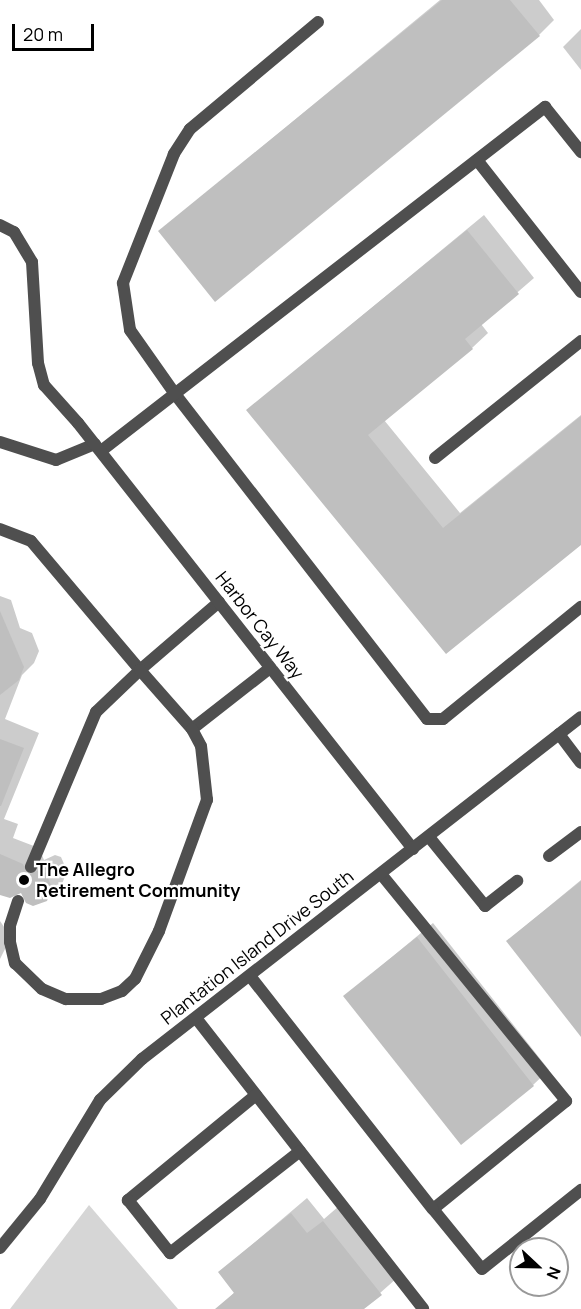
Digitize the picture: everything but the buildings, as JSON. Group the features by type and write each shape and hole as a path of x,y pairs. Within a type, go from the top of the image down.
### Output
{"street":[{"path":"318,22 190,129 174,154 123,283 130,330 175,394 427,719 442,719 581,607"},
{"path":"0,442 56,460 98,448 175,394 545,107 581,152"},
{"path":"477,160 581,292"},
{"name":"Harbor Cay Way","path":"0,225 14,232 33,262 38,363 44,386 98,448 413,849"},
{"path":"435,458 581,341"},
{"path":"0,529 31,541 192,729 201,746 207,800 159,931 135,979 122,991 101,999 66,999 42,989 15,963 9,926 18,901"},
{"path":"31,867 96,712 140,670 219,602"},
{"path":"192,729 270,668"},
{"name":"Plantation Island Drive South","path":"0,1248 39,1199 100,1100 142,1059 581,717"},
{"path":"559,734 581,763"},
{"path":"549,856 581,832"},
{"path":"429,837 485,906 517,881"},
{"path":"381,874 566,1101 433,1209"},
{"path":"250,976 482,1269 581,1190"},
{"path":"196,1018 423,1309"},
{"path":"256,1095 128,1200 170,1253 300,1151"}],"shaded area":[{"path":"89,1205 178,1309 10,1309"}],"place":[{"name":"The Allegro Retirement Community","path":"24,880"}]}
